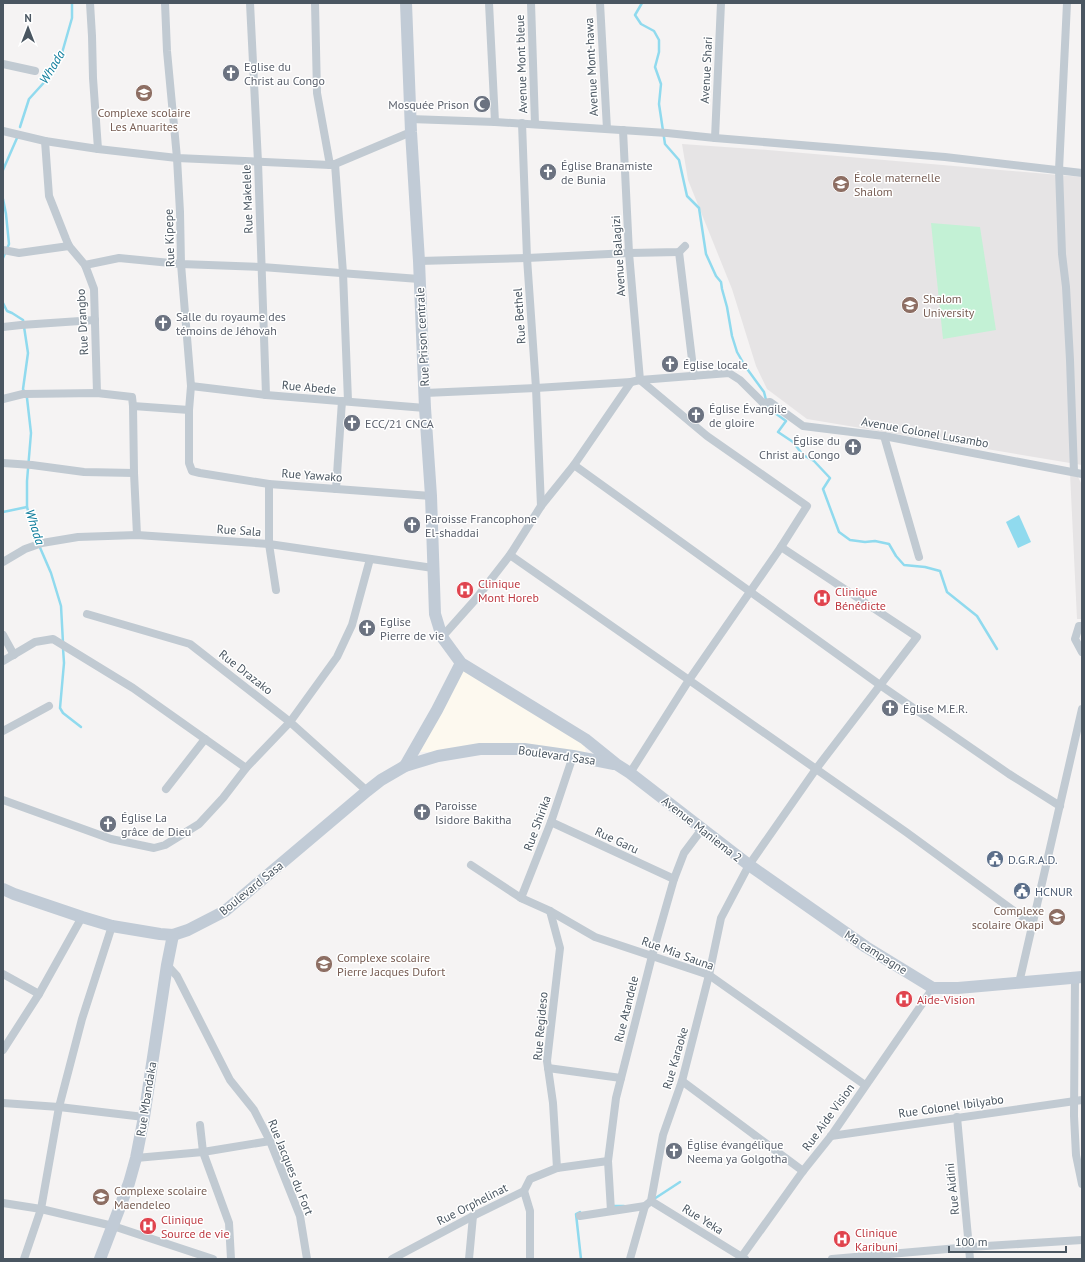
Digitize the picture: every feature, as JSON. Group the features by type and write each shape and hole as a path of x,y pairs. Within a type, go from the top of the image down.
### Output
{"street":[{"path":"90,3 98,149"},
{"name":"Rue Kipepe","path":"165,3 167,51 177,158 181,264 191,386 189,410 189,463 192,471"},
{"name":"Rue Makelele","path":"250,3 258,162 266,395"},
{"path":"315,3 317,93 333,165 343,273 345,401 336,489"},
{"name":"Rue Prison centrale","path":"406,3 410,119 431,496 432,568 435,614 442,637 461,663"},
{"path":"489,3 496,122"},
{"name":"Avenue Mont bleue","path":"531,3 535,124"},
{"name":"Avenue Mont-hawa","path":"600,3 606,129"},
{"name":"Avenue Shari","path":"715,138 721,3"},
{"path":"1067,3 1058,170 1062,254 1066,288 1078,473"},
{"path":"3,64 35,72"},
{"path":"410,119 522,123 664,133 945,157 1082,173"},
{"name":"Rue Bethel","path":"522,123 527,258 536,388 541,506"},
{"name":"Avenue Balagizi","path":"623,130 629,253 640,380"},
{"path":"3,132 45,141 98,149 177,158 333,165 411,132"},
{"name":"Rue Drangbo","path":"45,141 49,196 69,246 86,265 94,289 97,394"},
{"path":"6,251 19,253 69,246"},
{"path":"419,261 679,252 685,246"},
{"path":"679,252 694,376"},
{"path":"86,265 119,258 181,264 262,267 419,279"},
{"path":"3,327 95,320"},
{"name":"Avenue Colonel Lusambo","path":"425,394 631,382 729,373 740,380 767,403 803,426 884,436 1078,473"},
{"path":"630,773 689,680 781,547 807,506 707,436 640,380"},
{"path":"442,637 475,600 510,555 541,506 574,465 631,382"},
{"name":"Rue Abede","path":"191,386 266,395 425,408"},
{"path":"3,398 26,394 97,394 132,397 137,535"},
{"path":"133,406 189,410"},
{"path":"884,436 919,557"},
{"path":"3,463 84,472 134,473"},
{"path":"574,465 880,685 1009,774 1060,806"},
{"name":"Rue Yawako","path":"192,471 269,484 431,496"},
{"path":"269,484 269,544 276,590"},
{"name":"Rue Sala","path":"3,562 24,549 39,544 78,537 137,535 269,544 432,568"},
{"name":"Avenue Maniema 2","path":"461,663 585,739 749,865 816,769 917,637 781,547"},
{"path":"510,555 906,832 1033,925"},
{"path":"3,800 111,839 154,848 165,845 198,824 223,798 246,768 290,722 337,657 352,625 370,559"},
{"name":"Rue Drazako","path":"87,614 190,644 290,722 367,791"},
{"path":"1081,626 1075,639 1082,652"},
{"path":"3,635 14,655"},
{"path":"3,661 35,642 53,639 133,688 246,768"},
{"name":"Boulevard Sasa","path":"405,766 437,710 461,663"},
{"path":"3,731 49,706"},
{"path":"1019,983 1082,709"},
{"path":"166,789 205,739"},
{"name":"Boulevard Sasa","path":"3,889 112,926 173,935 188,930 225,911 367,791 381,780 405,766 438,756 480,749 524,749 616,764"},
{"name":"Rue Shirika","path":"521,898 551,822 573,756"},
{"name":"Rue Garu","path":"551,822 674,879"},
{"name":"Rue Atandele","path":"611,1207 608,1161 616,1098 652,956 674,879 684,853 702,830"},
{"name":"Rue Mia Sauna","path":"471,865 521,898 550,911 595,937 709,976 865,1085"},
{"name":"Rue Karaoke","path":"630,1259 648,1204 663,1135 682,1081 709,976 721,918 749,865"},
{"name":"Ma campagne","path":"749,865 866,947 933,988"},
{"name":"Rue Regideso","path":"550,911 560,948 547,1061 554,1103 557,1168"},
{"path":"3,1050 39,994 82,917"},
{"path":"24,1259 41,1209 59,1107 82,1019 112,926"},
{"name":"Rue Mbandaka","path":"100,1259 129,1184 136,1158 173,935"},
{"name":"Rue Jacques du Fort","path":"167,965 177,976 230,1080 254,1110 270,1141 300,1216 307,1259"},
{"path":"3,974 39,994"},
{"path":"933,988 958,988 1078,977 1078,1101 1074,1116 1076,1155 1082,1184"},
{"name":"Rue Aide Vision","path":"742,1258 803,1171 831,1136 933,988"},
{"path":"548,1068 621,1078"},
{"path":"682,1081 803,1171"},
{"name":"Rue Colonel Ibilyabo","path":"831,1136 1078,1101"},
{"path":"3,1103 59,1107 144,1117"},
{"name":"Rue Aidini","path":"957,1117 970,1259"},
{"path":"200,1125 204,1152 228,1223 231,1259"},
{"path":"136,1158 204,1152 270,1141"},
{"name":"Rue Orphelinat","path":"392,1259 524,1191 530,1179 557,1168 608,1161"},
{"path":"524,1191 530,1211 530,1259"},
{"path":"3,1202 41,1209 113,1226 212,1259"},
{"path":"580,1216 611,1207 648,1204"},
{"name":"Rue Yeka","path":"648,1204 742,1258"},
{"path":"469,1259 473,1216"},
{"path":"832,1259 970,1247 1082,1240"}],"shaded area":[{"name":"Shalom University","path":"682,144 1082,177 1082,465 807,419 767,389 756,366 732,289 688,180"},
{"path":"1070,473 1076,473 1082,485 1082,619 1077,619"},
{"path":"464,669 584,741 586,753 504,743 438,752 415,752"}],"green space":[{"path":"931,223 980,227 996,330 943,339"}],"water":[{"path":"1019,515 1031,542 1018,548 1006,522"}],"waterway":[{"name":"Whada","path":"20,127 29,99 49,77 62,53 72,18 72,3"},
{"path":"642,3 635,15 641,24 654,31 659,40 659,52 655,67 661,84 659,104 665,144 679,160 687,196 699,208 706,254 716,276 721,282 732,336 737,352 745,366 764,392 768,408 786,421 778,432 793,442 803,455 814,461 830,478 823,489 839,532 850,540 865,542 875,541 889,544 896,556 904,565 925,567 940,571 947,592 977,616 997,649"},
{"name":"Whada","path":"3,170 17,138"},
{"name":"Whada","path":"3,199 9,244 3,258"},
{"name":"Whada","path":"3,303 7,311 23,320 28,353 23,389 27,398 31,433 27,481 27,507 35,536 51,573 61,606 63,643"},
{"path":"3,512 27,507"},
{"name":"Whada","path":"63,648 64,663 60,708 63,713 81,727"},
{"path":"654,1199 680,1182"},
{"path":"613,1206 624,1206"},
{"path":"580,1212 576,1214 581,1259"}],"place":[{"name":"Eglise du Christ au Congo","path":"231,73"},
{"name":"Complexe scolaire Les Anuarites","path":"144,93"},
{"name":"Mosquée Prison","path":"482,104"},
{"name":"Église Branamiste de Bunia","path":"548,172"},
{"name":"École maternelle Shalom","path":"841,184"},
{"name":"Shalom University","path":"910,305"},
{"name":"Salle du royaume des témoins de Jéhovah","path":"163,323"},
{"name":"Église locale","path":"670,364"},
{"name":"Église Évangile de gloire","path":"696,415"},
{"name":"ECC/21 CNCA","path":"352,423"},
{"name":"Église du Christ au Congo","path":"853,447"},
{"name":"Paroisse Francophone El-shaddai","path":"412,525"},
{"name":"Clinique Mont Horeb","path":"465,590"},
{"name":"Clinique Bénédicte","path":"822,598"},
{"name":"Eglise Pierre de vie","path":"367,628"},
{"name":"Église M.E.R.","path":"890,708"},
{"name":"Paroisse Isidore Bakitha","path":"422,812"},
{"name":"Église La grâce de Dieu","path":"108,824"},
{"name":"D.G.R.A.D.","path":"995,859"},
{"name":"HCNUR","path":"1022,891"},
{"name":"Complexe scolaire Okapi","path":"1057,917"},
{"name":"Complexe scolaire Pierre Jacques Dufort","path":"324,964"},
{"name":"Aide-Vision","path":"904,999"},
{"name":"Église évangélique Neema ya Golgotha","path":"674,1151"},
{"name":"Complexe scolaire Maendeleo","path":"101,1197"},
{"name":"Clinique Source de vie","path":"148,1226"},
{"name":"Clinique Karibuni","path":"842,1239"}]}
